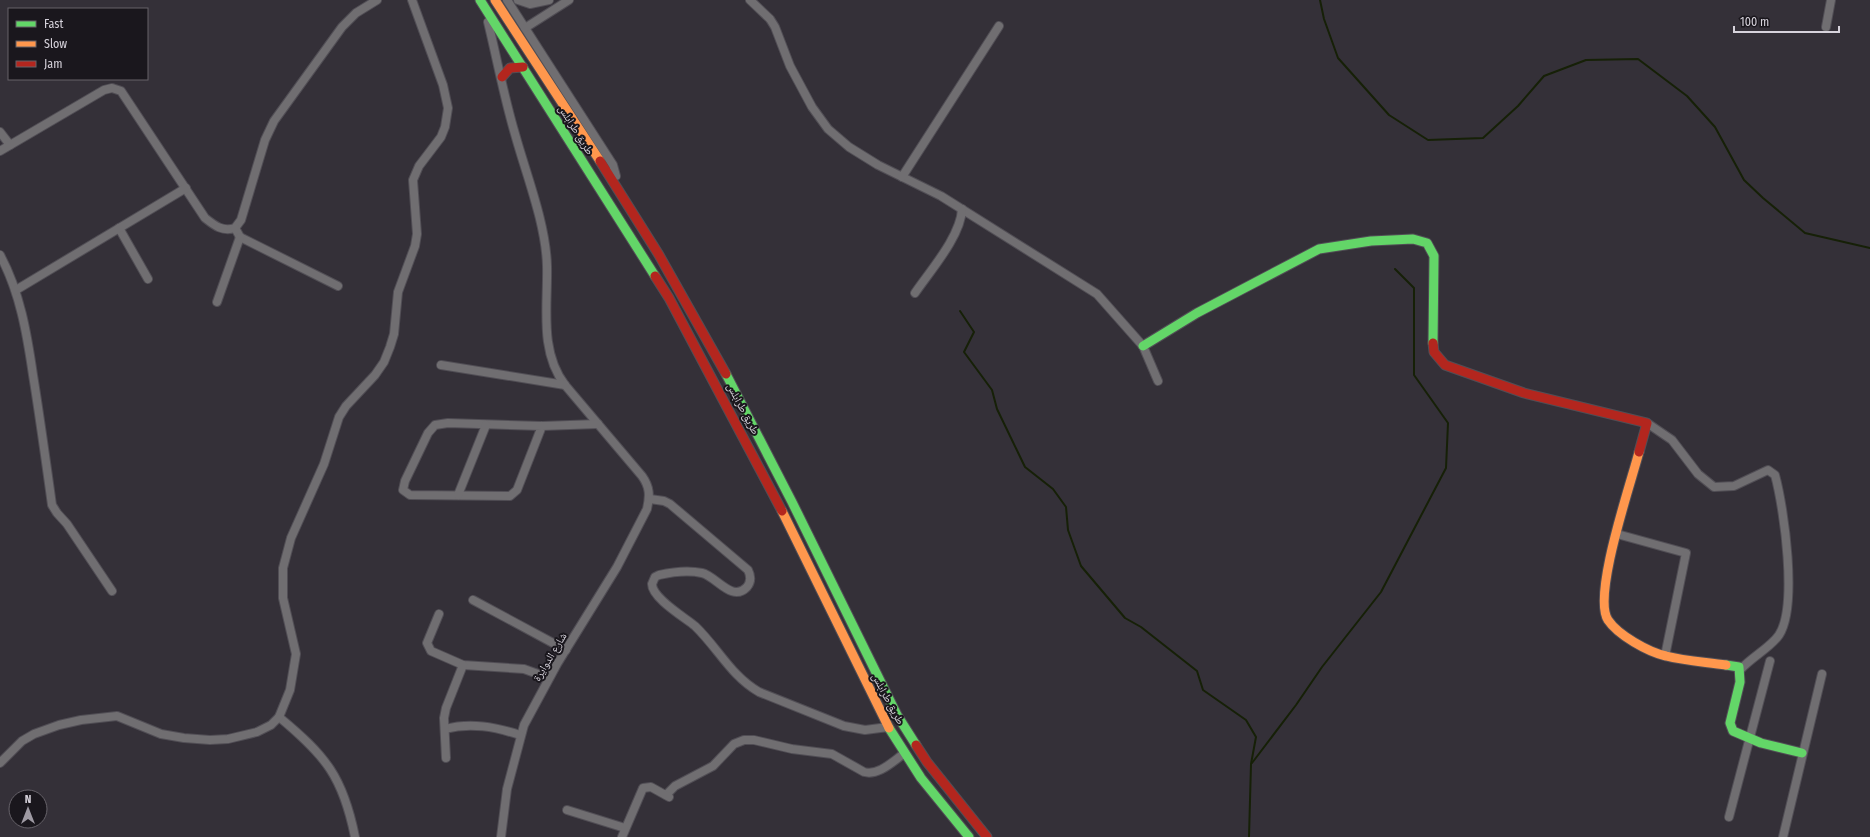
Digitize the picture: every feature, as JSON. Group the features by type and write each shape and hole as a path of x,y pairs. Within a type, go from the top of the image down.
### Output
{"main road":[{"path":"495,0 620,192 680,291 741,401 897,715 927,762 987,837"},
{"name":"طريق طرابلس","path":"482,3 669,298 772,490 888,727 904,753 930,789 969,837"},
{"path":"502,77 510,68 522,67"},
{"path":"1143,346 1197,313 1319,249 1334,245 1396,240 1421,240 1433,249 1435,259 1432,339 1434,352 1445,365 1524,393 1647,423 1608,565 1603,596 1603,609 1607,619 1613,626 1632,641 1665,656 1689,661 1734,665 1741,669 1740,682 1730,723 1735,732 1748,738 1802,753"}],"street":[{"path":"0,151 104,90 117,89 121,91 205,218 224,230 235,228 241,220 265,140 274,121 342,27 356,13 377,0"},
{"path":"0,763 22,742 34,734 59,725 105,716 117,716 161,734 210,740 228,739 257,732 271,725 279,717 290,690 296,654 282,584 283,568 289,546 324,464 339,417 346,406 375,375 384,362 390,347 394,334 398,292 415,246 417,234 413,180 419,166 440,136 448,117 447,98 443,85 412,0"},
{"path":"507,0 613,165 620,192"},
{"path":"518,0 530,4 549,0"},
{"path":"750,0 770,19 775,27 790,66 812,107 828,129 849,147 962,209 1056,270 1097,294 1143,346 1158,381"},
{"path":"1826,27 1831,0"},
{"path":"525,28 565,1"},
{"path":"482,3 502,77 514,131 544,239 547,263 548,348 554,369 565,386 642,476 647,483 650,500 664,501 670,504 748,570 750,579 749,584 742,591 736,592 726,589 708,575 698,572 659,575 655,577 652,584 655,594 702,634 732,672 748,686 759,692 844,726 865,730 888,727"},
{"path":"902,177 999,26"},
{"path":"0,132 10,145"},
{"path":"16,290 186,188"},
{"path":"915,293 957,230 960,224 962,209"},
{"path":"119,228 148,279"},
{"path":"235,228 240,237 338,286"},
{"path":"217,302 240,237"},
{"path":"0,255 16,290 25,327 37,398 52,505 67,524 112,591"},
{"path":"441,365 565,386"},
{"path":"542,426 519,485 514,493 504,497 410,495 405,493 403,486 428,433 435,425 448,423 542,426 598,424"},
{"path":"1647,423 1672,440 1698,474 1714,487 1734,486 1768,470 1775,475 1785,530 1789,602 1786,621 1779,635 1767,647 1750,659 1741,669"},
{"path":"458,495 486,425"},
{"name":"شارع الدوايرة","path":"501,837 505,800 520,735 524,725 549,678 617,567 647,509 650,500"},
{"path":"1617,534 1686,553 1665,656"},
{"path":"474,600 566,650"},
{"path":"439,614 428,638 428,648 431,651 463,665 524,669 549,678"},
{"path":"1729,817 1748,738 1770,661"},
{"path":"446,758 446,708 463,665"},
{"path":"1783,837 1822,674"},
{"path":"279,717 320,755 336,776 350,810 355,837"},
{"path":"445,729 455,727 485,726 520,735"},
{"path":"622,837 643,788 651,787 668,796 675,786 713,766 734,744 744,740 792,749 832,754 864,772 869,773 879,770 904,753"},
{"path":"567,810 625,828"}],"waterway":[{"path":"1320,0 1324,19 1338,58 1389,115 1428,140 1483,138 1518,106 1544,76 1586,60 1638,59 1687,96 1715,127 1744,180 1805,233 1870,248"},
{"path":"1252,763 1296,705 1322,667 1381,592 1446,468 1448,423 1414,375 1414,288 1395,269"},
{"path":"960,311 974,332 964,352 992,390 997,409 1025,467 1053,489 1066,507 1068,530 1081,566 1125,618 1141,627 1197,671 1203,690 1246,720 1256,737 1251,764 1249,837"}],"traffic: fast":[{"path":"480,0 655,276"},
{"path":"1143,346 1197,313 1319,249 1371,241 1413,239 1427,243 1434,256 1433,343"},
{"path":"726,374 792,502 897,715 916,745"},
{"path":"1726,665 1739,667 1740,682 1730,723 1733,731 1761,743 1802,753"},
{"path":"889,728 921,778 969,837"}],"traffic: slow":[{"path":"495,0 600,161"},
{"path":"1639,452 1621,512 1609,564 1605,588 1604,607 1608,620 1626,637 1651,651 1681,659 1726,665"},
{"path":"782,511 889,728"}],"traffic: jam":[{"path":"502,77 510,68 523,67"},
{"path":"600,161 659,255 726,374"},
{"path":"655,276 669,298 782,511"},
{"path":"1433,343 1434,352 1445,365 1524,393 1647,423 1639,452"},
{"path":"916,745 927,762 987,837"}]}
